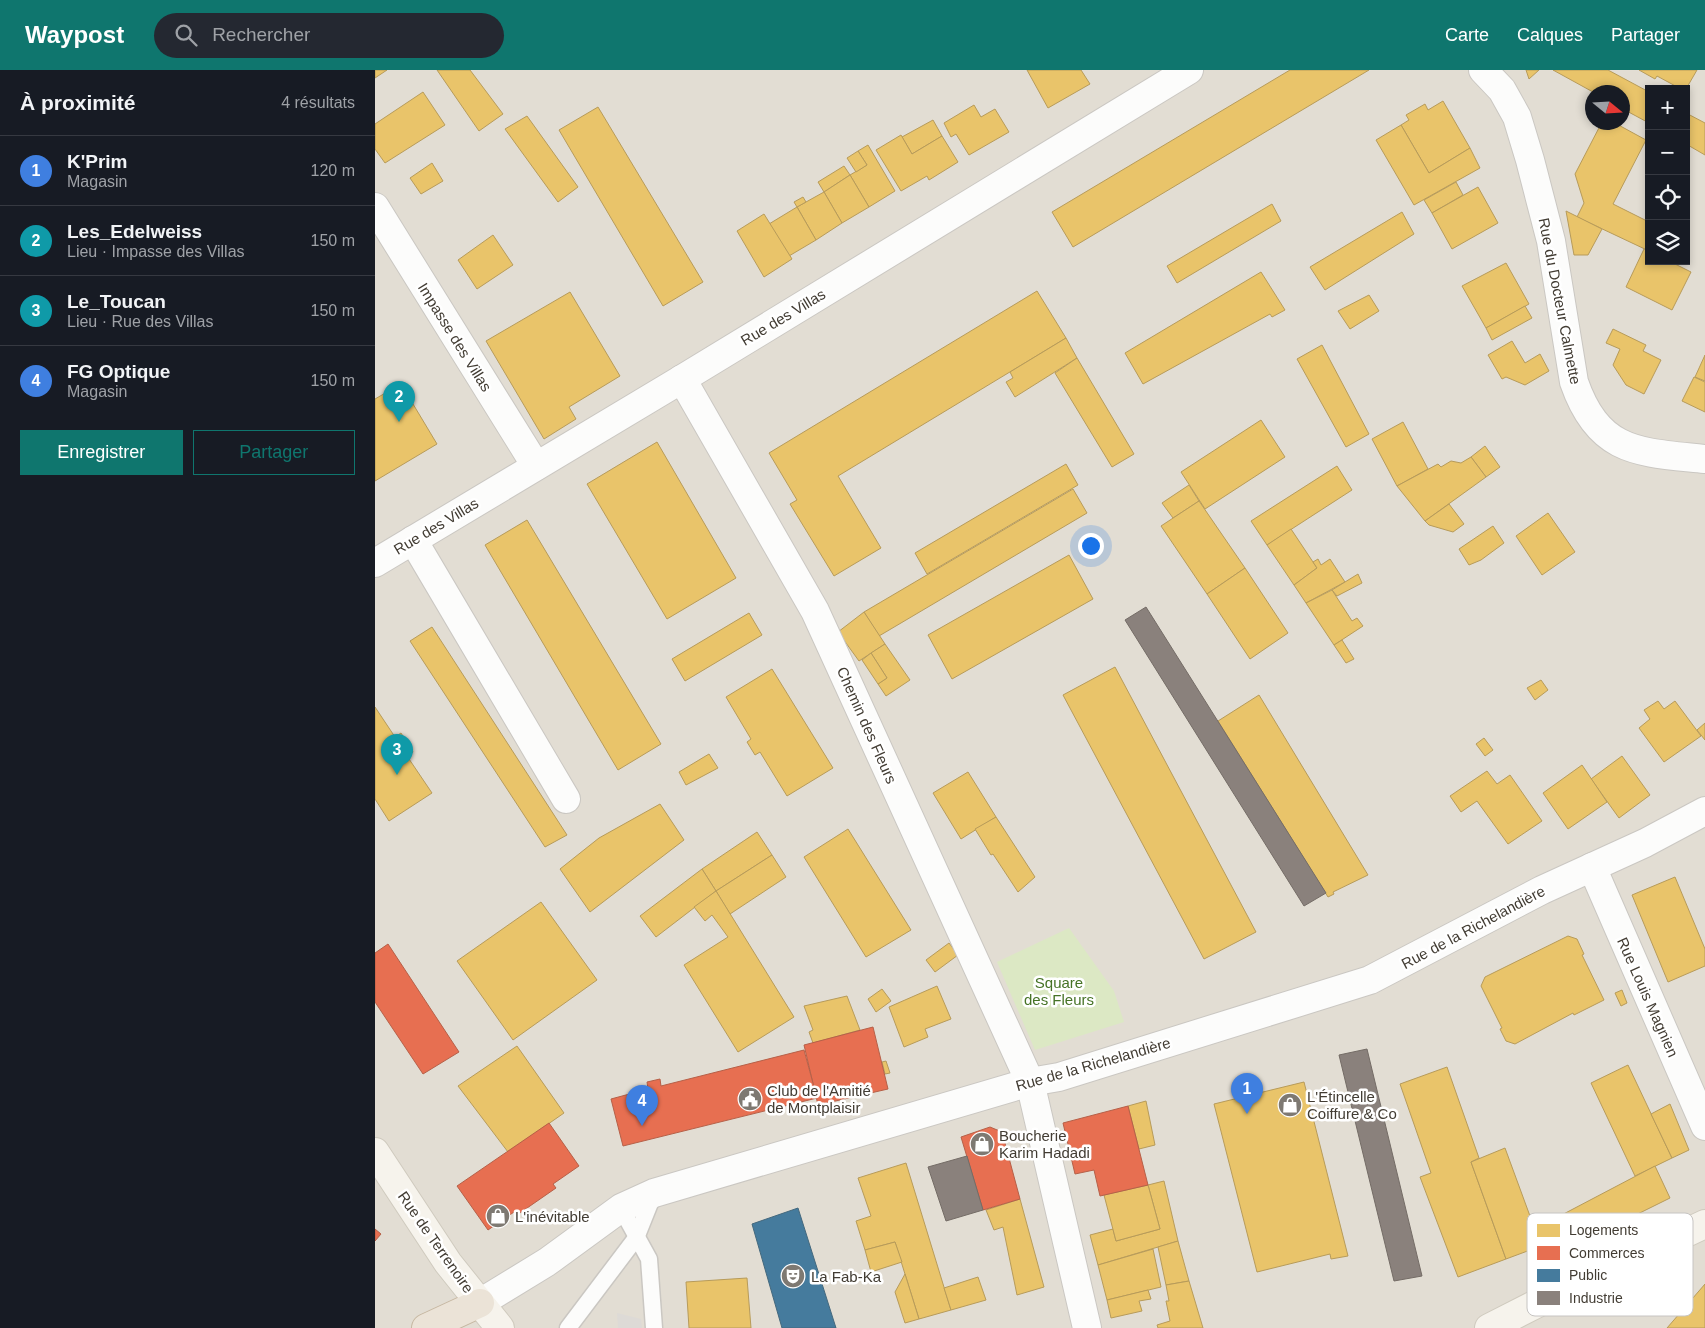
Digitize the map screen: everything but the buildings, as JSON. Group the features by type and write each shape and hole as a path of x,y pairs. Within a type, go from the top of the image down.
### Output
{"highway":[{"path":"426,1328 480,1303"}],"street":[{"name":"Rue des Villas","path":"375,563 682,379 1189,70"},
{"name":"Rue du Docteur Calmette","path":"1492,73 1517,117 1530,160 1551,240 1574,382 1581,402 1591,420 1609,437 1630,448 1649,453 1705,459"},
{"name":"Impasse des Villas","path":"375,207 536,466"},
{"name":"Chemin des Fleurs","path":"682,379 815,611 1029,1082 1087,1328"},
{"path":"413,540 566,799"},
{"name":"Rue de la Richelandière","path":"480,1303 547,1262 621,1208 654,1194 1029,1082 1059,1077 1370,980 1542,890 1645,843 1705,811"},
{"name":"Rue Louis Magnien","path":"1592,867 1705,1126"},
{"name":"Rue de Terrenoire","path":"375,1152 447,1263 500,1328"},
{"path":"1693,1230 1705,1224"},
{"path":"1489,1328 1527,1309"}],"lane":[{"path":"568,1328 637,1238 654,1194"},
{"path":"621,1208 649,1259 654,1328"}],"shaded area":[{"path":"375,70 1705,70 1705,1328 375,1328"},
{"path":"617,1313 641,1319 642,1328 618,1328"}],"green space":[{"name":"Square des Fleurs","path":"1069,928 1114,991 1124,1022 1035,1050 997,962"}],"place":[{"name":"Les_Edelweiss","path":"399,422"},
{"name":"Le_Toucan","path":"397,775"},
{"name":"Club de l'Amitié de Montplaisir","path":"750,1099"},
{"name":"L'Étincelle Coiffure & Co","path":"1290,1105"},
{"name":"K'Prim","path":"1247,1114"},
{"name":"FG Optique","path":"642,1126"},
{"name":"Boucherie Karim Hadadi","path":"982,1144"},
{"name":"L'inévitable","path":"498,1216"},
{"name":"La Fab-Ka","path":"793,1276"}]}
